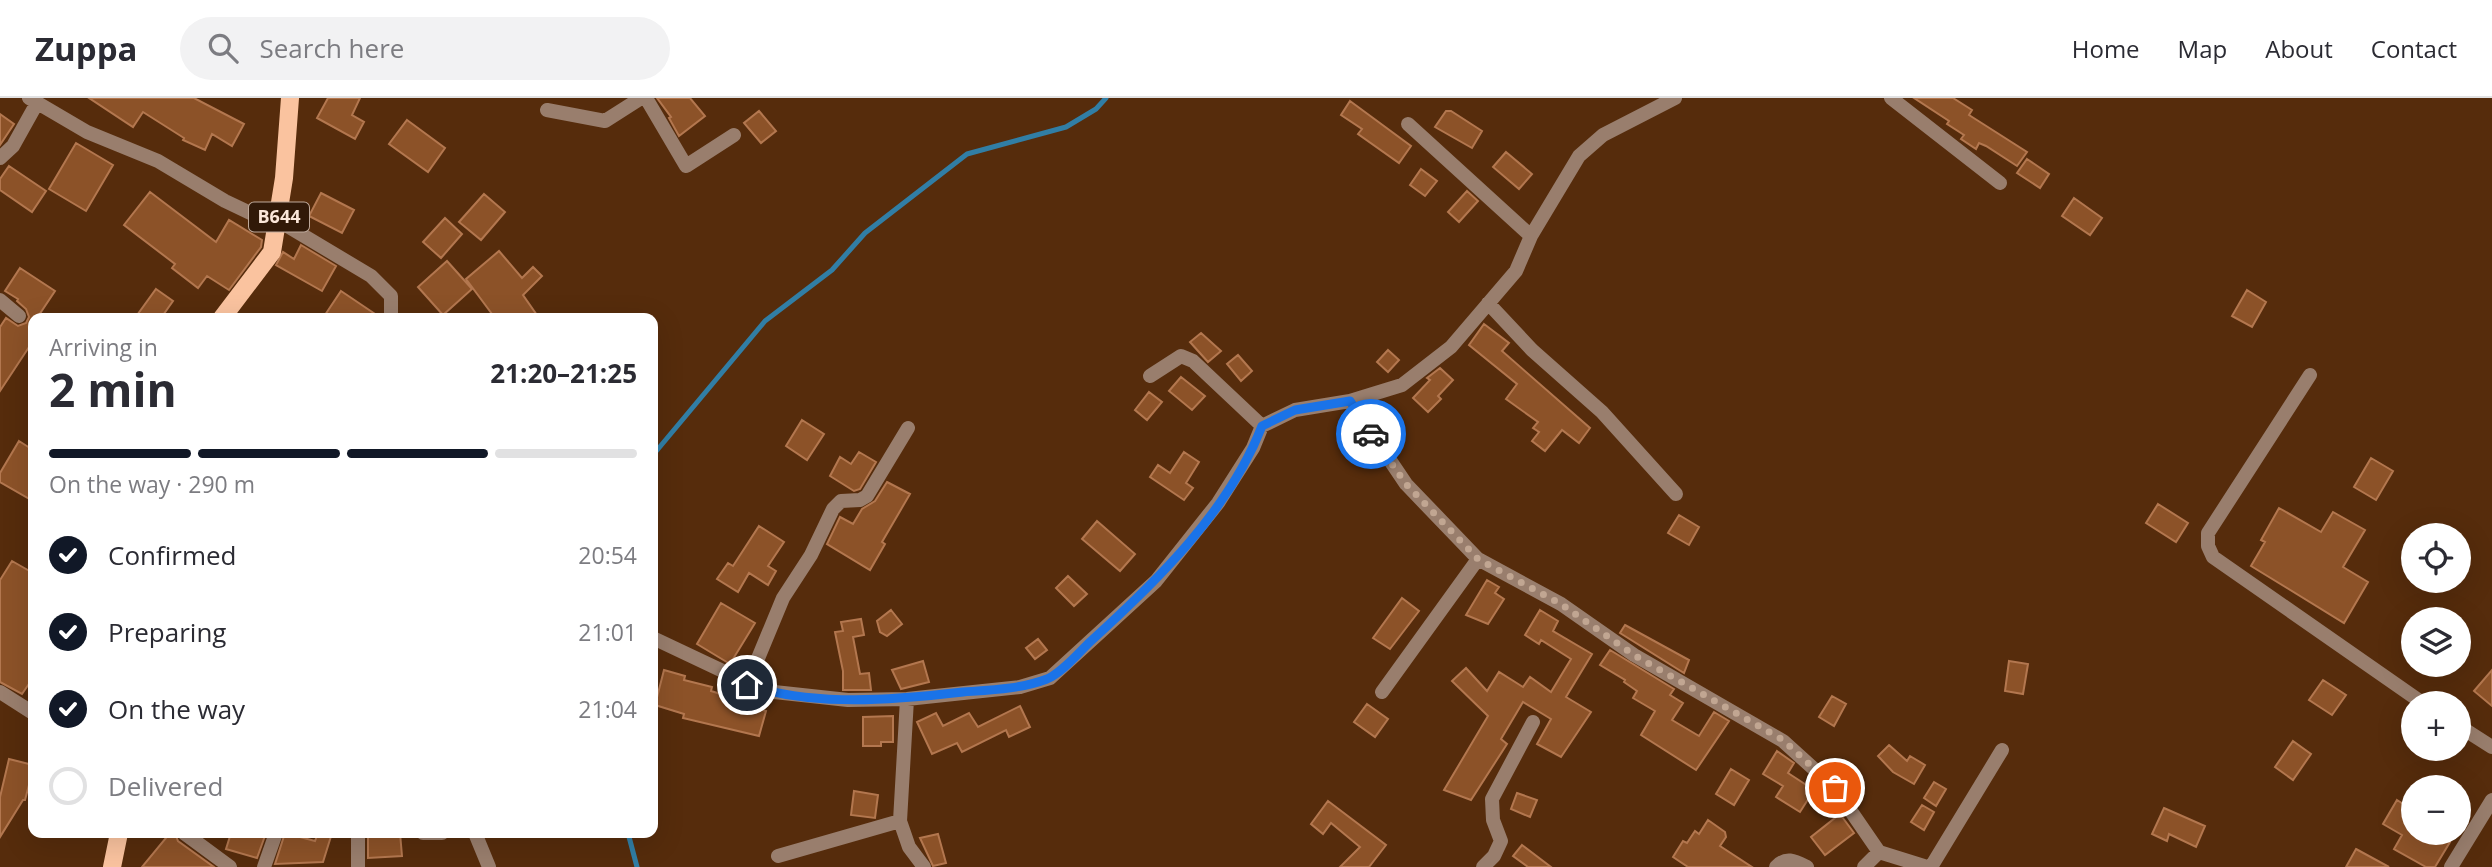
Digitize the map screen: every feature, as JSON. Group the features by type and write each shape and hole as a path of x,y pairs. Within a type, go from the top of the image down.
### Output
{"main road":[{"name":"B644","path":"226,313 272,252 279,221 290,98"},
{"path":"112,867 118,838"}],"street":[{"path":"547,110 605,121 644,98 686,166 734,135"},
{"path":"658,640 747,685 765,691 848,700 907,699 1020,687 1050,678 1156,581 1218,503 1253,448 1262,426 1295,410 1350,401 1402,385 1451,347 1516,271 1531,236 1579,156 1603,135 1675,98"},
{"path":"1891,98 2000,183"},
{"path":"0,158 13,146 33,100 86,132 158,161 225,201 261,218 279,221 371,276 391,296 391,313"},
{"path":"1408,124 1531,236"},
{"path":"0,300 19,316"},
{"path":"1488,303 1532,350 1602,412 1676,494"},
{"path":"1150,376 1181,356 1193,361 1262,426"},
{"path":"2310,375 2208,533 2208,546 2213,557 2249,585 2360,657 2406,691"},
{"path":"1350,401 1406,484 1478,559 1561,604 1634,655 1783,740 1835,788 1879,852 1929,867 2002,750"},
{"path":"747,685 783,598 811,555 833,509 841,501 860,500 867,496 908,428"},
{"path":"1382,692 1478,559"},
{"path":"0,692 28,710"},
{"path":"907,699 900,821 909,847 923,867"},
{"path":"1483,867 1494,856 1501,841 1493,820 1492,799 1533,722"},
{"path":"2471,734 2492,747"},
{"path":"2451,867 2492,800"},
{"path":"778,856 900,821"},
{"path":"191,838 230,867"},
{"path":"264,867 274,838"},
{"path":"358,838 358,867"},
{"path":"477,838 489,867"},
{"path":"1864,867 1879,852"},
{"path":"1776,867 1781,862 1792,860 1807,867"}],"building":[{"path":"89,98 194,98 244,124 232,146 212,134 205,150 183,140 184,138 143,112 133,127"},
{"path":"328,98 360,98 352,115 364,122 355,139 317,118"},
{"path":"657,98 690,98 705,116 679,136 669,118 671,117"},
{"path":"1914,98 1953,98 1972,110 1969,115 2027,152 2017,166 1979,143 1976,149 1961,139 1964,135 1947,124 1949,121"},
{"path":"1350,101 1411,146 1399,163 1358,134 1362,129 1341,115"},
{"path":"759,111 776,131 761,143 744,123"},
{"path":"1446,111 1451,111 1482,131 1472,148 1435,127"},
{"path":"0,114 14,124 0,145"},
{"path":"407,120 445,148 428,172 389,144"},
{"path":"76,143 113,165 86,211 49,189"},
{"path":"1506,152 1532,174 1519,189 1493,167"},
{"path":"2027,159 2049,174 2040,188 2017,173"},
{"path":"9,166 46,191 32,212 0,190 0,179"},
{"path":"1421,169 1437,181 1425,196 1410,185"},
{"path":"1467,191 1478,201 1459,222 1448,212"},
{"path":"150,192 216,242 229,220 262,240 261,247 229,290 207,276 198,288 172,268 175,264 124,225"},
{"path":"321,193 354,210 342,233 309,216"},
{"path":"484,194 505,212 481,240 459,222"},
{"path":"2074,198 2102,218 2090,235 2062,216"},
{"path":"445,218 462,234 441,258 423,242"},
{"path":"301,245 336,266 322,291 276,265 283,252 294,259"},
{"path":"499,251 522,278 533,267 542,276 523,295 536,313 491,313 466,279"},
{"path":"447,261 472,289 445,313 441,313 418,287"},
{"path":"20,268 55,291 40,313 28,314 18,299 5,291"},
{"path":"156,289 173,301 165,313 139,313"},
{"path":"2247,290 2266,302 2252,327 2232,316"},
{"path":"341,291 374,313 326,313"},
{"path":"6,318 18,326 26,323 28,319 28,349 0,391 0,327"},
{"path":"1484,324 1509,343 1502,351 1590,428 1579,443 1562,430 1545,451 1532,441 1539,432 1533,428 1538,422 1506,399 1517,384 1469,345"},
{"path":"1201,333 1221,351 1208,362 1190,342"},
{"path":"1388,350 1399,360 1388,372 1377,362"},
{"path":"1238,355 1252,371 1241,381 1227,364"},
{"path":"1440,368 1453,380 1438,396 1441,399 1428,412 1413,398 1430,380 1427,378"},
{"path":"1181,377 1205,396 1192,410 1169,391"},
{"path":"1149,392 1162,402 1147,420 1135,410"},
{"path":"802,420 824,434 807,460 786,446"},
{"path":"19,441 28,447 28,498 0,482 0,473"},
{"path":"859,452 876,462 860,489 854,491 830,476 840,457 851,464"},
{"path":"1184,452 1199,462 1186,483 1193,488 1184,500 1150,477 1158,465 1170,473"},
{"path":"2371,458 2393,471 2376,500 2354,487"},
{"path":"887,482 910,494 882,542 885,544 870,570 827,544 840,517 853,524 862,509 875,501"},
{"path":"2158,504 2188,523 2176,542 2146,523"},
{"path":"2279,508 2321,532 2333,512 2365,530 2343,567 2368,582 2344,623 2251,566 2265,542 2261,540"},
{"path":"1679,515 1699,527 1689,545 1668,533"},
{"path":"1097,521 1135,554 1120,571 1082,539"},
{"path":"759,526 784,542 768,566 776,571 768,585 749,573 738,592 717,579 728,563 733,566"},
{"path":"12,561 28,570 28,685 22,694 0,682 0,580"},
{"path":"1068,576 1087,594 1074,606 1056,588"},
{"path":"1487,580 1499,587 1495,593 1504,599 1488,624 1466,615"},
{"path":"1402,598 1419,611 1390,649 1373,638"},
{"path":"721,603 755,623 730,664 697,644"},
{"path":"891,610 902,624 887,636 880,632 877,621"},
{"path":"1540,610 1558,621 1553,631 1592,654 1566,697 1591,712 1561,757 1537,744 1551,719 1523,702 1501,739 1507,744 1471,800 1444,790 1488,716 1452,681 1466,668 1487,691 1499,672 1523,687 1530,677 1551,692 1571,659 1541,640 1539,644 1525,635"},
{"path":"861,619 864,635 853,637 860,674 869,673 871,690 843,690 843,671 835,632 843,631 841,622"},
{"path":"1625,625 1689,660 1684,673 1620,633"},
{"path":"1038,639 1047,650 1035,659 1026,648"},
{"path":"1610,650 1674,689 1670,695 1683,703 1672,720 1699,736 1714,712 1729,721 1696,770 1641,735 1655,711 1633,698 1637,691 1624,682 1625,680 1600,665"},
{"path":"923,661 929,682 901,689 892,670"},
{"path":"2009,661 2028,664 2023,694 2005,691"},
{"path":"664,670 685,676 684,680 712,687 711,691 737,699 736,703 766,711 759,736 683,718 684,714 658,706"},
{"path":"2492,670 2492,706 2474,691"},
{"path":"2323,680 2346,695 2332,715 2309,700"},
{"path":"1832,696 1846,704 1834,726 1819,717"},
{"path":"1367,704 1388,719 1375,737 1354,722"},
{"path":"1020,706 1030,727 1009,737 1006,730 962,752 957,743 932,754 917,722 936,713 943,726 969,713 978,727"},
{"path":"893,716 893,742 881,742 881,746 863,746 863,717"},
{"path":"2293,741 2311,754 2293,780 2275,767"},
{"path":"1889,745 1907,761 1910,756 1925,765 1914,784 1893,772 1878,756"},
{"path":"1777,751 1794,763 1788,773 1814,790 1800,812 1776,797 1783,786 1763,774"},
{"path":"9,759 28,764 25,800 0,837 0,797"},
{"path":"1731,769 1749,780 1734,805 1716,794"},
{"path":"1934,782 1946,789 1936,806 1924,798"},
{"path":"854,791 878,795 875,818 851,815"},
{"path":"1517,793 1537,800 1530,817 1511,809"},
{"path":"2397,800 2401,802 2401,834 2383,824"},
{"path":"1328,801 1386,845 1369,867 1340,867 1360,847 1331,823 1323,834 1311,824"},
{"path":"1922,805 1934,812 1924,830 1911,822"},
{"path":"2164,808 2205,826 2196,847 2169,834 2167,841 2152,834"},
{"path":"1840,814 1854,833 1825,855 1811,837"},
{"path":"1708,820 1725,832 1726,837 1720,846 1752,867 1688,867 1673,857 1683,841 1687,843 1695,831 1699,834"},
{"path":"938,834 946,863 933,866 920,838"},
{"path":"2401,837 2401,845 2448,845 2435,867 2426,867 2394,849"},
{"path":"166,838 177,838 214,867 142,867"},
{"path":"229,838 264,838 257,858 226,849"},
{"path":"283,838 315,841 316,838 330,838 323,862 275,864"},
{"path":"368,838 400,838 402,856 368,858"},
{"path":"1522,845 1551,867 1528,867 1513,856"},
{"path":"2356,849 2389,867 2346,867"}],"waterway":[{"path":"658,449 765,321 832,270 865,233 967,154 1066,127 1096,109 1106,98"},
{"path":"629,838 637,867"}],"way so far":[{"path":"1371,434 1406,484 1478,559 1561,604 1634,655 1783,740 1835,788"}],"route":[{"path":"747,685 765,691 848,700 907,699 1020,687 1050,678 1156,581 1218,503 1253,448 1262,426 1295,410 1350,401 1371,434"}]}
